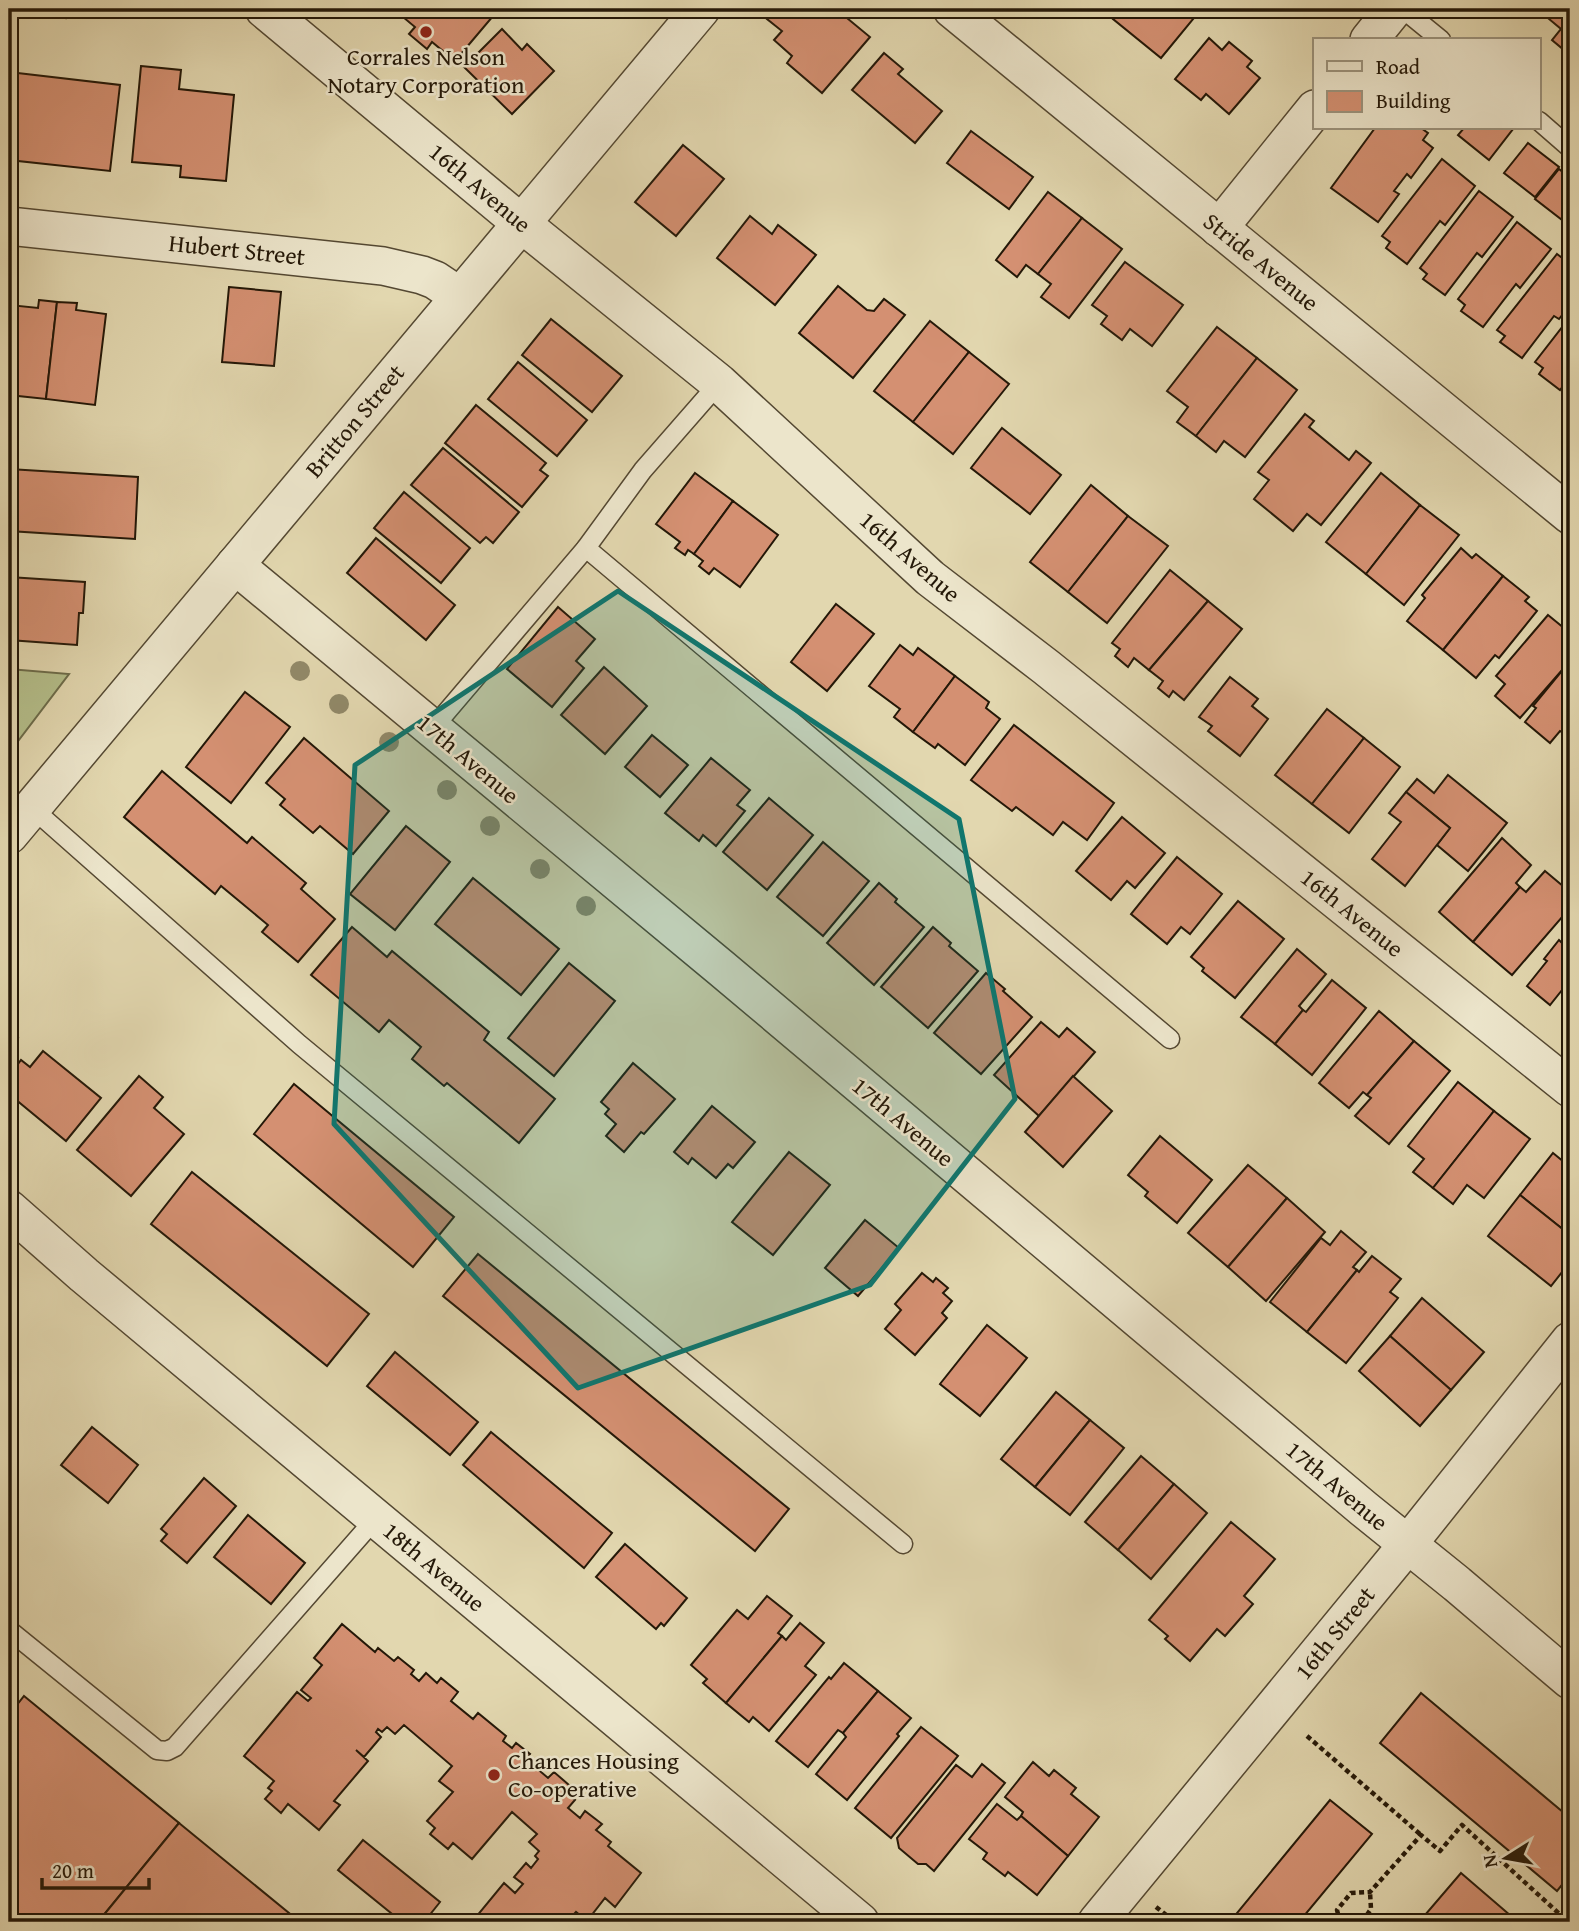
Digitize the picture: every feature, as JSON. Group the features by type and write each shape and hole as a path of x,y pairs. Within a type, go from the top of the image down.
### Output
{"street":[{"name":"16th Avenue","path":"264,9 522,224 719,383 930,578 1046,667 1570,1088"},
{"name":"Britton Street","path":"20,821 701,9"},
{"name":"Stride Avenue","path":"952,9 1570,515"},
{"path":"1371,38 1394,9"},
{"path":"1219,228 1313,110"},
{"name":"Hubert Street","path":"9,226 383,266 435,280 459,296"},
{"name":"17th Avenue","path":"234,565 732,977 1570,1680"},
{"name":"18th Avenue","path":"9,1209 84,1275 860,1922"},
{"name":"16th Street","path":"1097,1922 1567,1352"}],"lane":[{"path":"1403,9 1439,38"},
{"path":"1540,122 1570,148"},
{"path":"432,729 586,548 643,470 719,383"},
{"path":"586,548 1170,1040"},
{"path":"20,821 299,1044 903,1544"},
{"path":"9,1630 157,1750 167,1751 175,1746 376,1518"}],"path":[{"path":"1307,1736 1440,1851 1462,1825 1565,1919 1562,1922"},
{"path":"1340,1922 1337,1910 1351,1893 1370,1892 1421,1835"},
{"path":"1362,1922 1371,1909 1370,1892"}],"highlighted area":[{"path":"618,591 959,819 1015,1099 870,1285 578,1388 334,1124 355,765"}],"green space":[{"path":"9,669 69,674 9,753"}],"building":[{"path":"55,9 74,9 66,18"},
{"path":"400,9 499,9 455,61 432,42 427,49 409,34 415,27 397,12"},
{"path":"775,9 836,9 870,37 822,93 787,63 792,56 774,40 782,31 767,19"},
{"path":"1121,9 1183,9 1194,18 1161,58 1113,19"},
{"path":"1558,9 1570,9 1570,55 1552,40 1561,29 1549,19"},
{"path":"502,29 522,50 527,44 554,71 512,114 464,67"},
{"path":"1209,38 1222,50 1229,42 1252,61 1247,67 1260,78 1229,114 1206,94 1201,100 1175,79"},
{"path":"884,53 903,69 898,74 942,111 915,143 852,90"},
{"path":"141,66 181,70 179,89 234,95 226,181 180,177 181,166 132,162"},
{"path":"9,72 120,85 110,171 9,160"},
{"path":"1374,130 1424,130 1428,133 1423,140 1433,148 1411,178 1407,174 1394,191 1399,194 1378,222 1331,188"},
{"path":"1462,130 1512,130 1489,160 1458,135"},
{"path":"971,131 1033,177 1009,209 947,163"},
{"path":"1528,143 1559,167 1535,197 1504,173"},
{"path":"683,145 724,179 676,236 635,202"},
{"path":"1442,159 1475,186 1445,225 1440,221 1407,264 1386,248 1390,242 1382,236"},
{"path":"1559,169 1570,178 1570,217 1566,223 1535,199"},
{"path":"1479,191 1513,217 1482,257 1477,253 1445,295 1423,279 1427,274 1420,268"},
{"path":"1048,192 1082,218 1038,274 1026,265 1017,277 996,260"},
{"path":"750,216 772,234 778,225 816,255 775,305 717,258"},
{"path":"1082,218 1122,249 1069,318 1041,297 1051,284 1038,274"},
{"path":"1517,222 1551,249 1520,288 1516,284 1483,327 1461,311 1465,305 1458,299"},
{"path":"1557,254 1570,264 1570,305 1559,319 1554,316 1522,358 1500,342 1505,336 1497,330"},
{"path":"1125,262 1183,305 1152,346 1130,329 1122,340 1101,324 1107,316 1092,305"},
{"path":"838,286 867,310 874,311 884,299 905,315 853,378 799,333"},
{"path":"229,287 281,292 274,366 222,362"},
{"path":"39,300 57,302 46,399 9,395 10,305 38,308"},
{"path":"57,302 77,303 76,310 106,314 95,405 46,399"},
{"path":"1570,317 1570,377 1560,390 1539,374 1543,368 1535,362"},
{"path":"551,319 622,376 592,412 522,355"},
{"path":"930,321 969,352 913,422 874,391"},
{"path":"1217,327 1257,358 1196,436 1177,422 1188,407 1167,391"},
{"path":"969,352 1009,384 953,454 913,422"},
{"path":"1257,358 1297,390 1245,457 1224,441 1216,452 1196,436"},
{"path":"518,362 587,420 557,456 488,399"},
{"path":"476,405 546,463 540,470 548,476 522,507 445,443"},
{"path":"1305,414 1314,421 1309,427 1349,460 1356,451 1371,463 1321,525 1307,514 1293,531 1254,499 1269,480 1258,472"},
{"path":"1002,428 1061,475 1030,514 971,468"},
{"path":"443,448 519,512 493,543 486,537 480,543 411,485"},
{"path":"9,469 138,477 135,539 9,531"},
{"path":"695,473 733,501 694,554 688,550 685,555 675,548 680,542 656,524"},
{"path":"1381,473 1420,505 1366,574 1326,542"},
{"path":"1091,485 1128,516 1068,592 1030,562"},
{"path":"404,492 470,548 441,583 374,528"},
{"path":"733,501 778,535 740,587 714,568 709,574 699,566 703,561 694,554"},
{"path":"1420,505 1459,535 1404,605 1366,574"},
{"path":"1128,516 1168,546 1107,623 1068,592"},
{"path":"376,538 455,605 426,640 347,573"},
{"path":"1461,548 1472,558 1476,554 1503,576 1443,650 1407,621 1425,598 1422,595"},
{"path":"1170,570 1208,601 1149,670 1134,658 1128,667 1115,656 1120,649 1112,643"},
{"path":"1503,576 1529,597 1525,601 1537,611 1499,658 1495,655 1476,678 1443,650"},
{"path":"9,577 85,582 77,645 9,640"},
{"path":"1208,601 1242,629 1184,700 1173,691 1169,697 1158,688 1163,681 1149,670"},
{"path":"836,604 874,634 827,691 791,662"},
{"path":"558,607 595,639 576,661 584,668 552,707 507,669"},
{"path":"1548,615 1570,633 1570,661 1520,718 1495,696 1505,684 1496,676"},
{"path":"900,645 913,655 918,648 955,676 913,732 894,717 900,709 869,686"},
{"path":"1570,661 1570,737 1560,731 1550,743 1525,722 1536,708 1533,706"},
{"path":"604,667 647,706 605,754 561,715"},
{"path":"955,676 989,702 986,708 1000,719 965,765 938,744 935,748 913,732"},
{"path":"1230,677 1258,699 1252,706 1268,719 1240,756 1208,731 1212,726 1199,717"},
{"path":"245,692 290,727 231,803 186,767"},
{"path":"1327,709 1364,738 1312,804 1275,775"},
{"path":"1014,725 1114,803 1087,840 1063,822 1053,835 1016,807 1012,811 971,780"},
{"path":"652,735 688,765 660,797 625,767"},
{"path":"304,738 389,811 353,854 320,826 313,833 280,805 285,799 266,783"},
{"path":"1364,738 1400,767 1349,833 1312,804"},
{"path":"711,758 750,790 737,805 745,811 716,846 703,835 699,841 665,813"},
{"path":"162,771 247,843 252,837 306,883 301,889 335,919 298,962 262,932 268,925 221,886 215,894 124,817"},
{"path":"1448,775 1507,823 1468,871 1437,845 1450,828 1406,792 1417,779 1434,793"},
{"path":"1406,792 1450,828 1405,886 1372,859 1401,822 1389,813"},
{"path":"769,798 813,835 767,890 723,852"},
{"path":"1122,817 1165,853 1135,888 1127,881 1111,900 1076,871"},
{"path":"406,826 450,862 395,930 350,894"},
{"path":"1502,838 1531,865 1516,883 1520,887 1473,942 1439,912"},
{"path":"823,842 869,881 823,936 777,897"},
{"path":"1177,857 1222,894 1190,934 1181,927 1167,944 1131,914"},
{"path":"1545,871 1570,892 1570,908 1512,975 1473,942 1520,887 1526,892"},
{"path":"473,878 559,949 521,995 435,924"},
{"path":"879,883 897,899 895,902 924,927 874,985 827,943"},
{"path":"1238,901 1284,939 1235,998 1202,971 1204,968 1191,957"},
{"path":"352,927 387,957 392,951 489,1032 484,1040 555,1099 519,1143 447,1083 444,1086 412,1059 421,1047 389,1020 379,1032 311,975"},
{"path":"933,927 951,943 949,946 978,971 928,1028 881,987"},
{"path":"1570,930 1570,980 1550,1005 1527,986 1547,961 1544,959"},
{"path":"1297,949 1326,974 1299,1006 1303,1010 1275,1044 1241,1017"},
{"path":"569,963 615,1001 554,1076 508,1038"},
{"path":"986,973 1032,1017 981,1074 934,1033"},
{"path":"1332,980 1366,1008 1312,1075 1275,1044"},
{"path":"1379,1011 1414,1041 1367,1095 1363,1092 1349,1108 1319,1083"},
{"path":"1041,1022 1059,1037 1067,1028 1095,1052 1039,1116 994,1075"},
{"path":"9,1030 18,1038 9,1050"},
{"path":"1414,1041 1450,1071 1389,1144 1355,1116 1371,1098 1367,1095"},
{"path":"43,1051 101,1098 66,1141 9,1094 9,1076 21,1060 30,1067"},
{"path":"633,1063 675,1099 624,1152 606,1136 616,1124 605,1114 609,1109 601,1102"},
{"path":"139,1076 163,1097 154,1108 184,1134 131,1196 77,1150"},
{"path":"1073,1076 1112,1111 1063,1167 1025,1132"},
{"path":"1458,1082 1494,1111 1433,1188 1413,1172 1424,1159 1408,1146"},
{"path":"294,1084 454,1217 413,1267 254,1134"},
{"path":"712,1106 755,1142 733,1168 728,1164 716,1178 692,1158 688,1164 674,1152"},
{"path":"1494,1111 1530,1139 1484,1198 1467,1185 1453,1204 1433,1188"},
{"path":"1160,1136 1212,1180 1177,1223 1145,1196 1148,1192 1128,1175"},
{"path":"789,1152 830,1185 773,1255 732,1222"},
{"path":"1553,1153 1570,1167 1570,1235 1520,1195"},
{"path":"1248,1165 1287,1198 1228,1267 1188,1233"},
{"path":"192,1172 369,1314 327,1366 151,1224"},
{"path":"1520,1195 1570,1235 1570,1262 1551,1286 1488,1236"},
{"path":"1287,1198 1325,1232 1266,1301 1228,1267"},
{"path":"865,1220 899,1248 858,1296 825,1268"},
{"path":"1341,1231 1366,1252 1353,1267 1357,1270 1307,1332 1270,1302 1321,1238 1330,1245"},
{"path":"478,1254 789,1509 755,1551 443,1296"},
{"path":"1372,1256 1401,1279 1390,1292 1398,1298 1346,1363 1307,1332 1357,1270 1359,1272"},
{"path":"922,1273 933,1282 936,1278 948,1288 943,1293 952,1301 942,1313 947,1318 915,1355 885,1329 901,1310 895,1304"},
{"path":"1422,1298 1484,1352 1451,1390 1390,1336"},
{"path":"987,1325 1027,1358 980,1416 940,1384"},
{"path":"1390,1336 1451,1390 1420,1426 1359,1371"},
{"path":"395,1352 478,1422 450,1455 367,1386"},
{"path":"1056,1392 1090,1420 1035,1487 1001,1459"},
{"path":"1090,1420 1124,1448 1070,1515 1035,1487"},
{"path":"92,1427 138,1465 108,1503 61,1465"},
{"path":"491,1432 612,1533 584,1568 463,1465"},
{"path":"1141,1456 1174,1484 1118,1550 1085,1522"},
{"path":"204,1478 236,1506 187,1563 161,1541 167,1534 161,1529"},
{"path":"1174,1484 1207,1513 1151,1579 1118,1550"},
{"path":"248,1515 305,1563 271,1604 214,1557"},
{"path":"1231,1522 1275,1559 1244,1596 1253,1604 1225,1636 1217,1629 1190,1661 1165,1639 1168,1636 1149,1620"},
{"path":"625,1544 687,1598 664,1626 661,1623 656,1629 596,1577"},
{"path":"767,1596 792,1616 778,1633 782,1636 726,1703 703,1683 707,1679 691,1665 737,1610 748,1619"},
{"path":"800,1623 824,1643 805,1666 816,1675 769,1731 753,1717 749,1722 726,1703 782,1636 786,1640"},
{"name":"Chances Housing Co-operative","path":"342,1624 375,1652 378,1648 394,1661 398,1657 414,1670 411,1674 419,1681 426,1673 437,1683 441,1678 458,1692 451,1701 473,1719 478,1713 506,1736 503,1741 512,1748 516,1743 530,1754 526,1759 548,1778 554,1772 569,1785 566,1793 575,1800 568,1808 580,1818 585,1811 602,1824 596,1830 611,1842 608,1846 641,1873 615,1907 605,1898 587,1921 576,1912 567,1922 472,1922 504,1883 515,1893 523,1884 514,1877 526,1863 531,1868 538,1859 535,1856 539,1851 529,1842 537,1834 512,1812 472,1859 453,1843 448,1849 430,1834 435,1828 427,1821 453,1792 439,1781 452,1766 404,1725 395,1734 387,1727 382,1732 378,1729 376,1732 381,1737 364,1757 356,1750 368,1761 334,1801 340,1805 319,1830 288,1804 281,1813 265,1799 272,1791 268,1788 274,1781 244,1756 297,1692 308,1701 311,1698 301,1690 322,1665 314,1658"},
{"path":"844,1663 878,1691 843,1733 838,1730 808,1767 776,1741 829,1677 831,1679"},
{"path":"878,1691 911,1718 847,1800 816,1774 846,1737 843,1733"},
{"path":"1421,1693 1570,1818 1570,1875 1557,1891 1380,1743"},
{"path":"24,1696 179,1823 98,1922 9,1922 9,1715"},
{"path":"921,1727 958,1756 891,1838 855,1808"},
{"path":"1033,1762 1049,1776 1054,1770 1076,1788 1071,1794 1099,1817 1068,1856 1021,1816 1023,1812 1005,1797"},
{"path":"982,1764 1005,1783 934,1871 926,1864 918,1864 899,1848 897,1838 956,1765 972,1777"},
{"path":"1330,1800 1372,1834 1299,1922 1249,1922 1237,1913"},
{"path":"997,1804 1017,1820 1021,1816 1068,1856 1037,1895 1008,1872 1005,1876 983,1859 987,1853 969,1839"},
{"path":"179,1823 300,1922 98,1922"},
{"path":"363,1840 440,1902 424,1922 402,1922 338,1870"},
{"path":"1461,1873 1518,1922 1419,1922"}],"place":[{"name":"Corrales Nelson Notary Corporation","path":"426,32"},
{"name":"Chances Housing Co-operative","path":"494,1775"}]}
